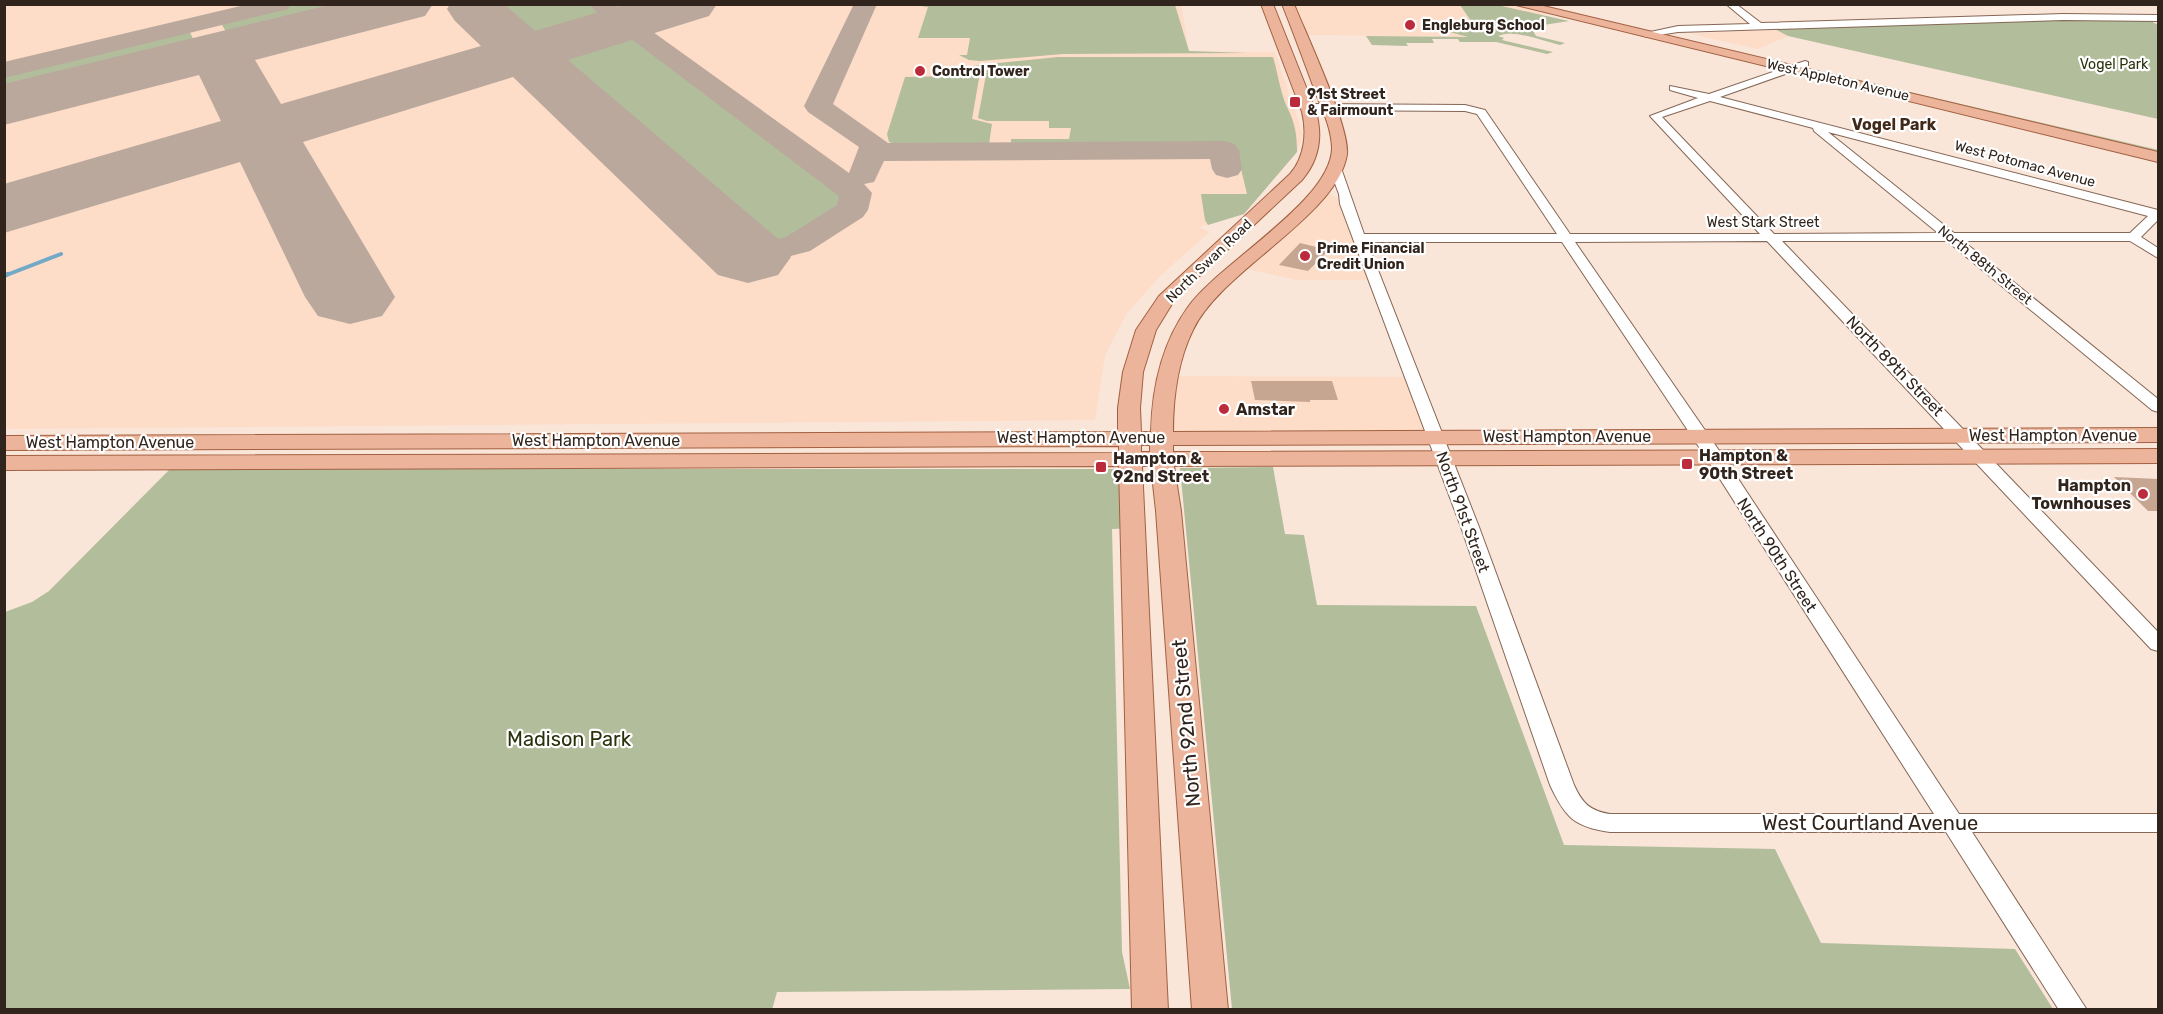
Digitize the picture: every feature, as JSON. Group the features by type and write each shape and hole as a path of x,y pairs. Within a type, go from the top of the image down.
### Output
{"main road":[{"path":"1267,4 1314,130 1303,169 1311,182 1322,189"},
{"name":"North 91st Street","path":"1288,4 1338,131 1340,157 1335,168"},
{"name":"West Appleton Avenue","path":"1518,4 1653,32"},
{"name":"West Appleton Avenue","path":"1545,4 2158,157"},
{"name":"West Appleton Avenue","path":"1799,67 2158,147"},
{"name":"North Swan Road","path":"1162,447 1168,376 1183,328 1202,301 1295,218 1322,189 1335,168"},
{"name":"North Swan Road","path":"1130,448 1129,408 1133,372 1146,330 1168,296 1236,235 1303,169"},
{"name":"West Hampton Avenue","path":"4,463 1130,448 1435,437 2158,435"},
{"name":"West Hampton Avenue","path":"4,443 1130,448"},
{"name":"West Hampton Avenue","path":"1162,447 1443,459 2158,456"},
{"name":"North 92nd Street","path":"1162,447 1210,1010"},
{"path":"1130,448 1150,1010"}],"street":[{"path":"1730,4 1759,26"},
{"path":"1653,32 1759,26 2063,17 2158,18"},
{"path":"1708,97 1799,67"},
{"name":"West Potomac Avenue","path":"1674,88 2158,214"},
{"name":"North 89th Street","path":"1708,97 1655,116 2158,644"},
{"path":"1307,107 1328,107"},
{"name":"North 90th Street","path":"1328,107 1472,108 1478,110 1715,458 2074,1010"},
{"name":"North 88th Street","path":"1811,123 2158,407"},
{"name":"North 91st Street","path":"1335,168 1345,194 1346,204 1435,437 1562,784 1571,803 1582,817"},
{"path":"1322,189 1346,204"},
{"path":"2158,214 2133,237 2158,254"},
{"name":"West Stark Street","path":"1359,238 2133,237"},
{"name":"West Courtland Avenue","path":"1582,817 1610,824 2158,823"}],"shaded area":[{"name":"Engleburg School","path":"1506,4 1547,14 1483,37 1307,35 1294,5"},
{"path":"4,5 1181,5 1189,51 1275,52 1303,135 1297,152 1244,214 1199,227 1210,232 1162,274 1127,313 1105,355 1095,420 5,429"},
{"path":"1776,29 1788,36 1758,49 1691,34"},
{"path":"1322,189 1346,204 1375,280 1297,280 1238,267"},
{"path":"1168,376 1412,377 1435,437 1162,437"}],"green space":[{"path":"289,5 387,5 247,40 230,38 222,25 234,18"},
{"path":"488,5 589,5 606,17 607,21 569,36 535,40 528,39"},
{"path":"914,5 1175,5 1189,51 1246,53 1063,54 969,60 959,55 967,55 970,38 918,38 928,7"},
{"path":"1460,5 1497,5 1569,21 1531,27 1536,36 1565,43 1560,45 1529,36 1512,34 1498,36 1504,38 1502,40 1553,52 1547,54 1496,42 1460,42 1458,39 1432,39 1434,43 1406,43 1408,46 1372,45 1366,36 1468,37 1446,31 1471,21"},
{"name":"Vogel Park","path":"2076,19 2149,20 2158,25 2158,119 1788,36 1773,28"},
{"path":"175,32 190,32 197,48 182,56 5,100 5,72"},
{"path":"617,32 633,37 840,189 844,198 839,207 808,230 782,239 760,241 554,62 549,55 557,49"},
{"path":"1058,57 1273,57 1283,95 1294,124 1297,152 1244,214 1208,225 1205,220 1201,194 1247,194 1241,169 1238,169 1233,154 1238,154 1235,147 1016,146 1011,144 1011,139 1069,139 1071,128 1049,128 1049,121 987,121 978,118 988,64"},
{"path":"978,65 981,67 972,119 992,124 989,144 902,146 889,142 887,134 905,77 954,76 956,71"},
{"path":"1812,71 2150,148 2158,150 2158,154"},
{"path":"1273,467 1285,534 1304,535 1317,605 1476,606 1564,845 1775,849 1821,943 2015,949 2053,1009 1232,1009 1180,468"},
{"name":"Madison Park","path":"170,469 1132,469 1134,528 1112,529 1122,952 1130,989 777,992 772,1010 5,1009 5,612 32,602 49,591"}],"building":[{"name":"Prime Financial Credit Union","path":"1300,243 1329,250 1308,271 1279,265"},
{"path":"1251,381 1332,381 1338,400 1310,400 1310,402 1255,400"},
{"name":"Hampton Townhouses","path":"2114,477 2158,479 2158,511 2148,511"}],"waterway":[{"path":"8,274 4,276 61,254"}],"taxiway":[{"path":"4,70 280,4"},
{"path":"599,4 625,23"},
{"path":"863,175 875,145 818,106 866,4"},
{"path":"523,54 625,23"},
{"path":"625,23 856,193 852,210 798,244 748,257"},
{"path":"873,152 1224,150 1227,169"}],"runway":[{"path":"4,105 405,4"},
{"path":"524,53 689,4"},
{"path":"475,9 524,53"},
{"path":"262,132 524,53"},
{"path":"524,53 748,257"},
{"path":"225,63 262,132"},
{"path":"4,209 262,132"},
{"path":"262,132 350,297"}],"place":[{"name":"Engleburg School","path":"1410,25"},
{"name":"Control Tower","path":"920,71"},
{"name":"91st Street & Fairmount","path":"1295,102"},
{"name":"Prime Financial Credit Union","path":"1305,256"},
{"name":"Amstar","path":"1224,409"},
{"name":"Hampton & 90th Street","path":"1687,464"},
{"name":"Hampton & 92nd Street","path":"1101,467"},
{"name":"Hampton Townhouses","path":"2143,494"}],"district":[{"name":"Vogel Park","path":"1894,124"}]}
